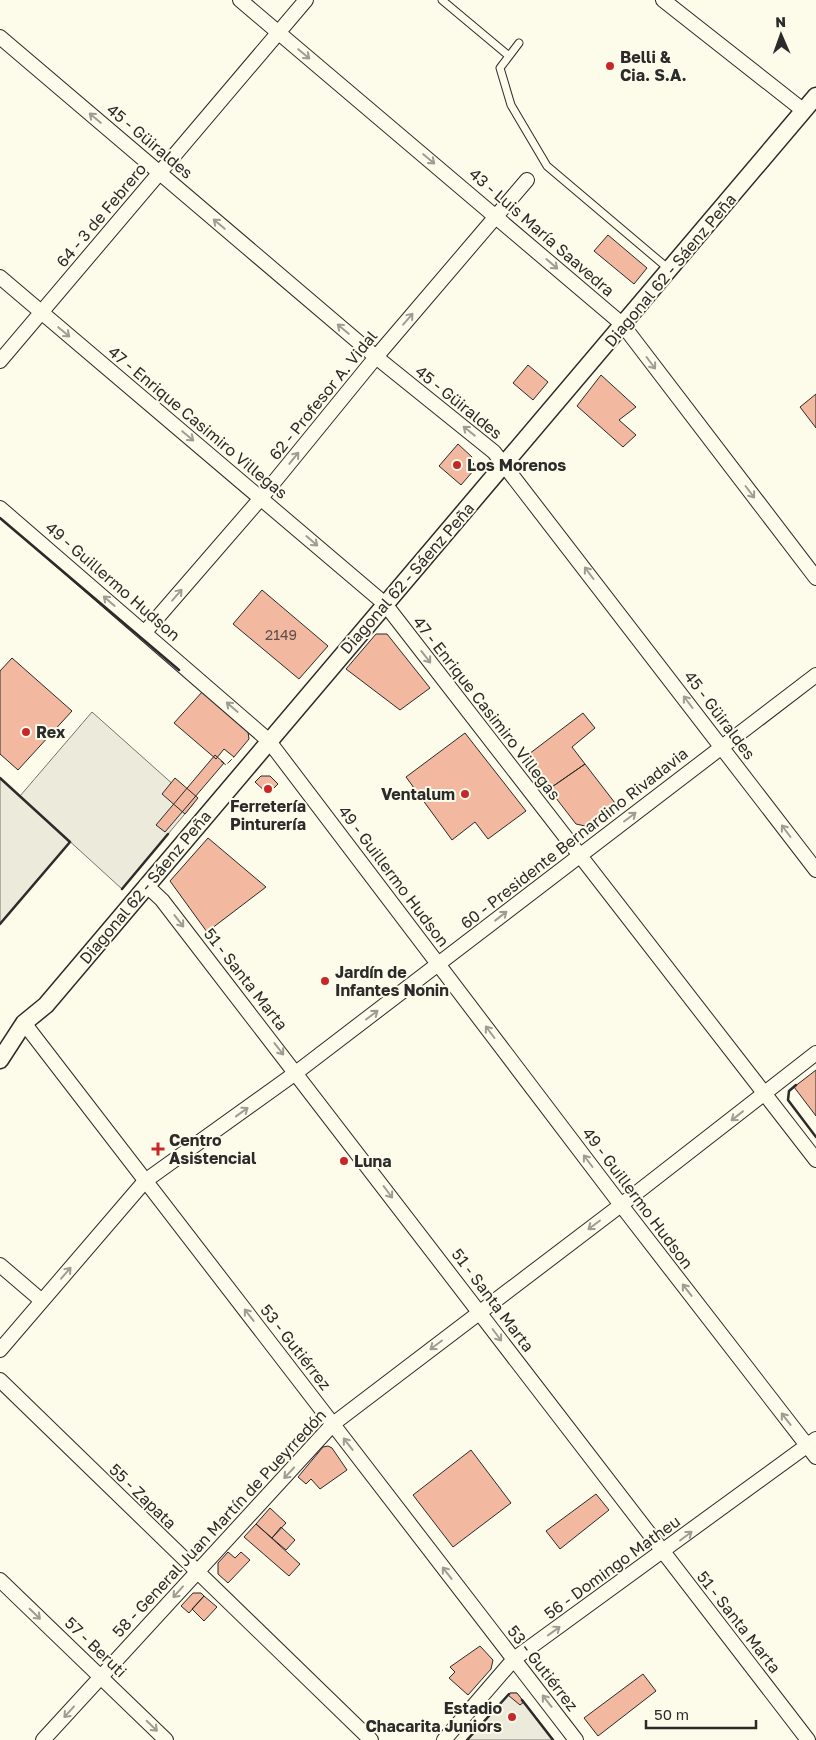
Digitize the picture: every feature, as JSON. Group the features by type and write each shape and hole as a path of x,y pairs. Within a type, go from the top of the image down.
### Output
{"street":[{"name":"43 - Luis María Saavedra","path":"240,0 497,216 622,324 816,578"},
{"name":"64 - 3 de Febrero","path":"0,361 306,0"},
{"path":"663,0 804,111"},
{"name":"45 - Güiraldes","path":"0,37 376,357 494,452 816,870"},
{"name":"Diagonal 62 - Sáenz Peña","path":"0,1060 24,1024 46,1005 268,740 505,464 622,324 671,270 816,96"},
{"name":"62 - Profesor A. Vidal","path":"145,632 262,498 376,357 528,180"},
{"name":"47 - Enrique Casimiro Villegas","path":"0,277 385,604 816,1160"},
{"name":"49 - Guillermo Hudson","path":"0,508 268,740 621,1205 812,1443 816,1458"},
{"name":"60 - Presidente Bernardino Rivadavia","path":"0,1350 145,1181 297,1072 816,675"},
{"name":"51 - Santa Marta","path":"146,885 162,900 297,1072 663,1553 808,1740"},
{"name":"53 - Gutiérrez","path":"24,1024 576,1740"},
{"name":"58 - General Juan Martín de Pueyrredón","path":"43,1740 333,1424 621,1205 816,1053"},
{"path":"0,1265 42,1301"},
{"name":"55 - Zapata","path":"0,1380 371,1740"},
{"name":"56 - Domingo Matheu","path":"444,1740 514,1659 663,1553 812,1443"},
{"name":"57 - Beruti","path":"0,1580 166,1740"}],"lane":[{"path":"442,0 509,56"},
{"path":"519,43 500,68 511,105 547,166 671,270"}],"shaded area":[{"path":"92,712 194,803 122,889 20,796"},
{"path":"0,778 70,842 0,924"},
{"name":"Estadio Chacarita Juniors","path":"510,1693 517,1693 554,1740 467,1740"}],"building":[{"path":"608,235 647,268 634,284 594,251"},
{"path":"528,365 548,382 533,400 513,383"},
{"path":"601,375 636,407 619,420 636,435 623,447 577,406"},
{"path":"816,394 816,428 800,407"},
{"name":"Los Morenos","path":"458,444 472,457 470,460 474,464 471,468 474,470 461,485 439,466"},
{"path":"262,590 328,646 299,679 233,624"},
{"path":"376,634 387,634 430,688 400,710 346,669"},
{"name":"Rex","path":"12,658 72,711 18,770 0,754 0,671"},
{"path":"203,691 248,732 249,739 234,757 224,749 216,759 174,723"},
{"path":"583,713 595,728 572,747 585,764 549,789 525,757"},
{"name":"Ventalum","path":"465,733 526,811 488,839 475,822 452,840 406,777"},
{"path":"215,755 224,763 165,832 156,825"},
{"path":"585,764 615,803 585,826 576,824 549,789"},
{"name":"Ferretería Pinturería","path":"261,776 270,776 278,784 268,794 255,782"},
{"path":"175,778 198,798 185,814 162,794"},
{"path":"208,838 266,887 207,932 170,881"},
{"path":"816,1070 816,1116 794,1087"},
{"path":"328,1446 332,1448 347,1470 320,1489 311,1479 306,1484 298,1477 323,1447"},
{"path":"471,1450 511,1503 453,1547 413,1495"},
{"path":"596,1494 609,1510 560,1549 546,1531"},
{"path":"270,1508 286,1523 272,1538 256,1524"},
{"path":"256,1524 300,1564 289,1576 244,1537"},
{"path":"281,1527 295,1540 286,1550 272,1538"},
{"path":"228,1552 235,1558 241,1552 250,1560 228,1583 218,1574 218,1563"},
{"path":"193,1593 201,1593 204,1596 189,1613 181,1606"},
{"path":"204,1596 217,1607 204,1621 192,1609"},
{"path":"480,1646 493,1660 491,1669 468,1695 449,1678 455,1672 450,1667"},
{"path":"643,1674 656,1691 598,1736 584,1718"},
{"path":"510,1693 517,1693 524,1702 520,1705 508,1695"}],"fence":[{"path":"221,761 226,765 234,757"}],"wall":[{"path":"0,518 179,670"},
{"path":"0,778 70,842 0,924"},
{"path":"122,889 168,834"},
{"path":"796,1085 789,1091 788,1100 816,1137"},
{"path":"467,1740 509,1694"},
{"path":"522,1700 553,1740"}],"place":[{"name":"Belli & Cia. S.A.","path":"610,66"},
{"name":"Los Morenos","path":"457,465"},
{"name":"Rex","path":"26,732"},
{"name":"Ferretería Pinturería","path":"268,789"},
{"name":"Ventalum","path":"465,794"},
{"name":"Jardín de Infantes Nonin","path":"325,981"},
{"name":"Centro Asistencial","path":"158,1149"},
{"name":"Luna","path":"344,1161"},
{"name":"Estadio Chacarita Juniors","path":"512,1717"}]}
